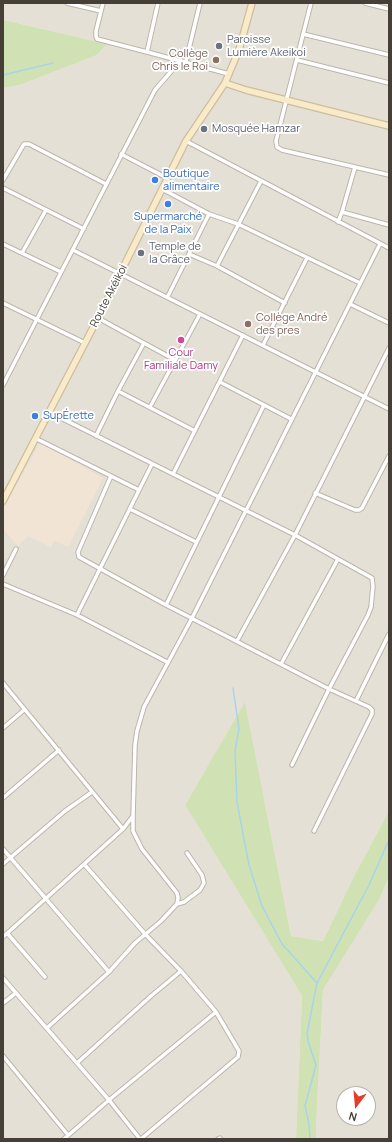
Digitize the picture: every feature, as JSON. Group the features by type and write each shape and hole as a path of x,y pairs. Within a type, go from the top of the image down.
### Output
{"street":[{"path":"67,3 101,11"},
{"path":"103,3 96,31 97,40 186,61 229,74"},
{"path":"147,52 158,3"},
{"path":"186,61 200,3"},
{"name":"Route Akéikoi","path":"3,501 121,273 186,141 225,83 239,50 252,3"},
{"path":"311,3 276,141 277,147 282,150 389,175"},
{"path":"365,3 389,9"},
{"path":"304,34 389,55"},
{"path":"3,384 155,90 181,60"},
{"path":"297,60 389,83"},
{"path":"225,83 246,90 389,126"},
{"path":"186,141 389,248"},
{"path":"3,180 24,144 29,144 106,184"},
{"path":"122,154 167,178"},
{"path":"338,222 355,167"},
{"path":"217,266 260,181"},
{"path":"3,188 84,229"},
{"path":"162,189 209,214 238,224 360,283"},
{"path":"22,254 46,210"},
{"path":"342,212 389,225"},
{"path":"168,296 209,214"},
{"path":"3,244 61,272"},
{"path":"177,904 177,893 142,849 133,831 135,745 137,731 144,707 192,618 380,244"},
{"path":"73,250 168,296 200,314 389,409"},
{"path":"189,254 217,266 284,303"},
{"path":"263,345 307,258"},
{"path":"3,303 85,343"},
{"path":"350,304 389,323"},
{"path":"150,407 200,314"},
{"path":"98,318 175,360"},
{"path":"173,474 243,335"},
{"path":"96,436 144,343"},
{"path":"237,641 295,535 389,348"},
{"path":"220,382 291,419"},
{"path":"118,391 195,431"},
{"path":"166,605 264,405"},
{"path":"49,412 295,535 372,578 374,586 371,607 368,615 329,689 292,765"},
{"path":"35,438 139,490"},
{"path":"315,493 355,510 359,510 362,508 389,456"},
{"path":"77,615 152,464"},
{"path":"111,476 78,552 79,557 166,605 329,689 369,707 372,710 372,714 314,831"},
{"path":"130,509 196,542"},
{"path":"3,575 16,549"},
{"path":"281,664 338,559"},
{"path":"3,584 77,615 167,662"},
{"path":"356,701 389,634"},
{"path":"3,683 123,829"},
{"path":"3,728 24,710"},
{"path":"3,798 58,750"},
{"path":"3,864 65,811 92,792"},
{"path":"3,937 123,829 133,816"},
{"path":"3,849 109,972"},
{"path":"47,1028 109,972 135,943 146,935 177,904 184,902 200,890 204,883 202,875 187,853"},
{"path":"3,978 109,1100 140,1139 238,1057 239,1051 216,1012 84,864"},
{"path":"7,933 45,977"},
{"path":"77,1063 181,971"},
{"path":"3,1003 16,992"},
{"path":"64,1139 216,1012"},
{"path":"3,1056 68,1135"}],"shaded area":[{"path":"3,3 389,3 389,811 354,876 323,941 291,936 245,703 185,805 302,996 296,1139 3,1139 3,88 20,85 97,55 107,44 4,20 3,23"},
{"path":"40,443 103,478 68,547 54,540 51,547 28,536 18,546 3,529 3,509"},
{"path":"389,877 389,1139 316,1139 323,990 379,900"}],"green space":[{"path":"4,20 107,44 97,55 20,85 3,88"},
{"path":"245,702 291,936 323,941 354,876 389,811 389,877 379,900 323,990 316,1139 296,1139 302,996 185,805"}],"waterway":[{"path":"3,75 53,63"},
{"path":"233,688 239,729 235,752 237,802 249,865 262,906 282,944 317,983"},
{"path":"310,1139 309,1124 305,1106 316,1065 307,1034 317,983 369,885 389,840"}],"place":[{"name":"Paroisse Lumière Akeikoi","path":"219,46"},
{"name":"Collège Chris le Roi","path":"216,60"},
{"name":"Mosquée Hamzar","path":"204,129"},
{"name":"Boutique alimentaire","path":"155,180"},
{"name":"Supermarché de la Paix","path":"168,204"},
{"name":"Temple de la Grâce","path":"141,253"},
{"name":"Collège André des pres","path":"248,324"},
{"name":"Cour Familiale Damy","path":"181,340"},
{"name":"SupÉrette","path":"35,416"}]}
